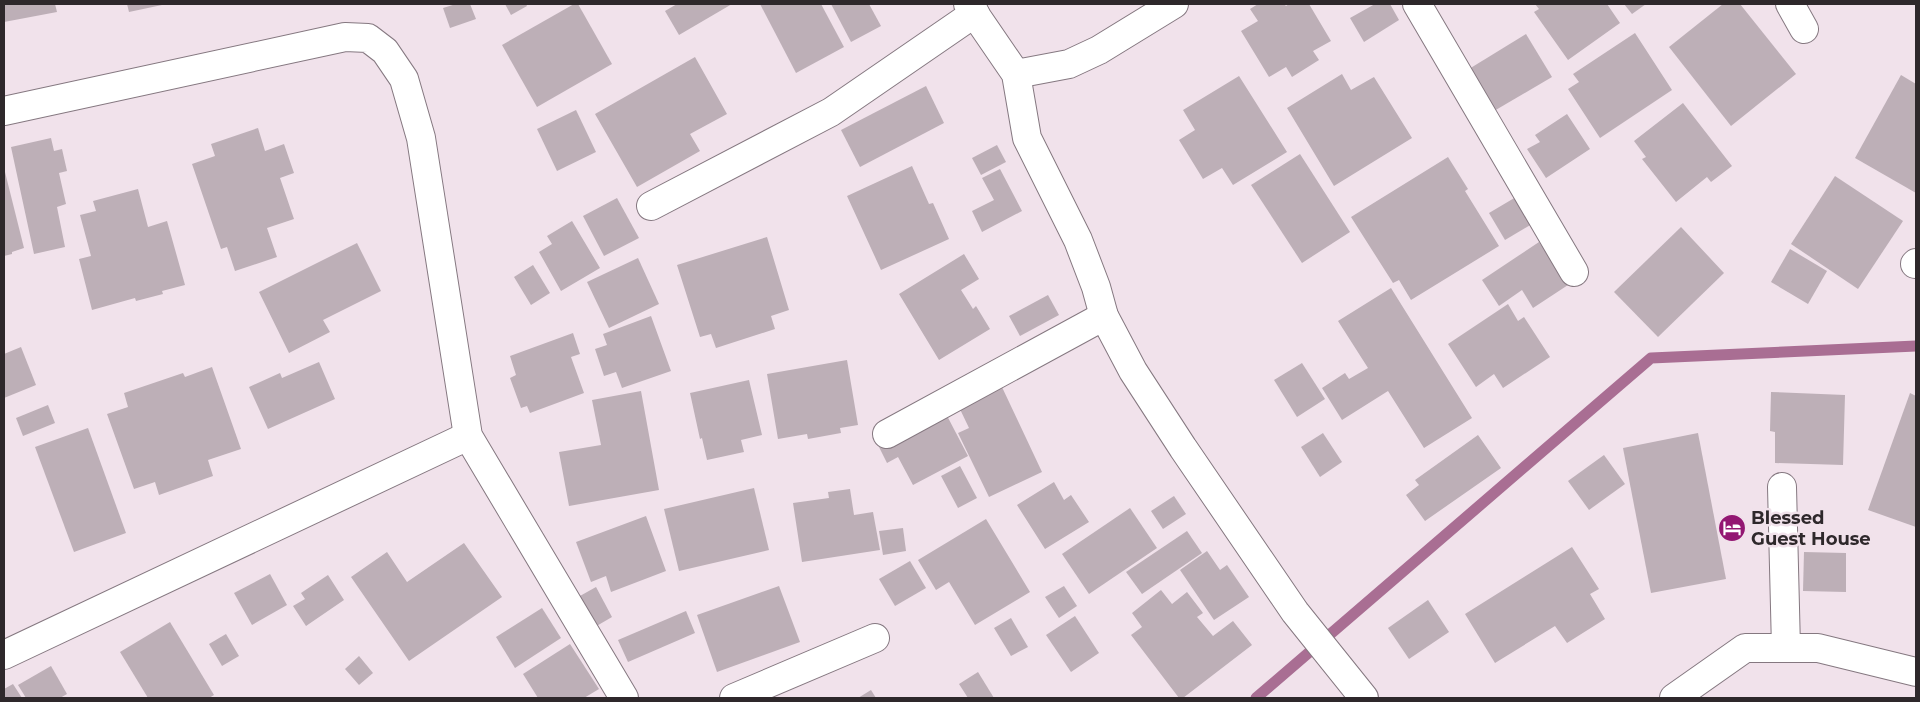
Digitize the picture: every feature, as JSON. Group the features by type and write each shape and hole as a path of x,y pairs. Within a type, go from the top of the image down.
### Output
{"street":[{"path":"1016,74 1069,64 1091,54 1174,4"},
{"path":"1416,4 1574,272"},
{"path":"1790,4 1804,29"},
{"path":"651,206 830,112 971,8 1016,74 1027,138 1078,240 1096,287 1104,316 1133,371 1295,612 1356,689"},
{"path":"4,112 345,37 368,38 385,51 404,79 421,138 468,436 624,698"},
{"path":"887,434 1104,316"},
{"path":"4,655 468,436"},
{"path":"1782,487 1786,648"},
{"path":"734,698 875,638"},
{"path":"1674,698 1745,648 1818,648 1916,672"}],"building":[{"path":"4,4 55,4 57,12 4,22"},
{"path":"127,4 162,4 162,5 129,12"},
{"path":"456,4 470,4 476,19 450,28 443,8"},
{"path":"505,4 526,4 527,6 511,15"},
{"path":"574,4 578,4 612,64 537,107 502,45"},
{"path":"677,4 732,4 679,35 665,11"},
{"path":"760,4 821,4 844,47 796,73"},
{"path":"831,4 869,4 881,26 851,42"},
{"path":"1258,4 1284,4 1286,6 1289,4 1309,4 1331,41 1313,51 1319,60 1292,77 1286,67 1269,77 1241,31 1258,21 1250,9"},
{"path":"1375,4 1390,4 1399,20 1364,42 1350,18"},
{"path":"1535,4 1607,4 1620,23 1568,60 1534,12 1539,9"},
{"path":"1624,4 1646,4 1632,14"},
{"path":"1723,4 1740,4 1796,74 1731,126 1669,47"},
{"path":"1635,33 1672,90 1600,138 1568,89 1579,82 1573,74"},
{"path":"1526,34 1552,77 1494,111 1469,69"},
{"path":"695,57 727,114 690,134 700,151 637,187 595,114"},
{"path":"1342,74 1351,90 1374,77 1412,138 1334,186 1287,108"},
{"path":"1901,75 1916,84 1916,193 1855,158"},
{"path":"1239,76 1287,152 1233,185 1222,168 1203,179 1179,140 1195,130 1183,110"},
{"path":"926,86 944,123 860,167 841,130"},
{"path":"1683,103 1732,166 1711,182 1707,177 1676,202 1642,159 1646,157 1634,141"},
{"path":"576,110 596,152 557,171 537,129"},
{"path":"1567,114 1590,149 1546,178 1527,149 1540,142 1535,135"},
{"path":"258,128 265,151 284,144 294,173 280,178 294,219 267,228 277,257 235,271 227,247 221,249 192,164 215,156 211,144"},
{"path":"51,138 54,151 62,149 67,171 59,173 66,204 57,207 65,247 34,254 11,147"},
{"path":"997,145 1006,162 981,175 972,158"},
{"path":"1300,154 1350,232 1302,263 1251,185"},
{"path":"1448,157 1468,189 1465,191 1499,246 1411,300 1399,280 1393,283 1351,217"},
{"path":"912,166 929,204 933,203 949,239 881,270 847,196"},
{"path":"4,168 24,248 4,256"},
{"path":"1000,169 1022,211 982,232 972,211 994,200 982,178"},
{"path":"1835,176 1903,221 1858,289 1791,244"},
{"path":"138,189 148,227 167,221 185,285 162,291 163,294 136,301 135,298 92,310 79,259 91,256 80,215 96,211 93,201"},
{"path":"1516,197 1532,224 1505,240 1489,213"},
{"path":"617,198 639,238 604,256 583,216"},
{"path":"572,221 600,268 561,291 539,252 552,244 547,236"},
{"path":"1681,227 1724,273 1658,337 1614,292"},
{"path":"767,237 789,310 771,316 775,329 716,348 711,334 700,337 677,265"},
{"path":"1539,242 1568,285 1533,308 1522,290 1499,306 1482,280"},
{"path":"357,243 381,291 323,320 330,332 289,353 259,292"},
{"path":"1790,249 1827,271 1808,304 1771,282"},
{"path":"964,254 979,279 961,290 973,309 976,306 990,329 939,360 899,294"},
{"path":"638,258 659,304 609,328 587,282"},
{"path":"533,265 550,293 531,305 514,277"},
{"path":"1391,288 1472,418 1424,448 1388,391 1342,420 1322,388 1345,373 1349,379 1368,368 1338,321"},
{"path":"1048,295 1059,315 1020,336 1009,316"},
{"path":"1508,304 1518,321 1524,317 1550,357 1503,388 1494,374 1476,387 1448,344"},
{"path":"651,316 671,371 622,388 616,372 604,376 595,349 607,345 603,334"},
{"path":"573,333 580,354 571,357 584,393 530,413 527,406 521,408 510,378 516,375 510,356"},
{"path":"21,347 36,385 4,398 4,354"},
{"path":"847,360 858,425 840,428 841,433 808,439 807,434 778,439 767,374"},
{"path":"319,362 335,399 268,429 249,387 280,373 282,378"},
{"path":"1302,363 1325,399 1297,417 1274,380"},
{"path":"212,367 241,449 208,460 213,476 159,495 155,482 134,489 107,414 128,407 124,393 183,373 185,377"},
{"path":"749,380 762,435 741,440 744,452 707,460 702,438 700,439 690,393"},
{"path":"1001,385 1042,472 989,497 958,433 969,428 958,405"},
{"path":"641,391 659,490 569,506 559,452 601,445 592,400"},
{"path":"1771,392 1845,395 1843,465 1775,463 1775,432 1770,431"},
{"path":"1910,393 1916,396 1916,527 1868,510"},
{"path":"48,405 55,423 23,436 16,418"},
{"path":"944,410 968,456 913,485 898,457 887,463 878,445"},
{"path":"88,428 126,533 74,552 35,447"},
{"path":"1323,433 1342,462 1320,477 1301,447"},
{"path":"1698,433 1726,579 1651,593 1623,448"},
{"path":"1478,435 1501,468 1425,521 1406,495 1419,485 1415,480"},
{"path":"1604,455 1625,484 1589,510 1568,481"},
{"path":"960,466 977,498 958,508 941,476"},
{"path":"1054,482 1064,500 1071,495 1089,522 1045,549 1017,505"},
{"path":"754,488 769,550 679,571 664,509"},
{"path":"850,489 854,515 873,512 880,550 802,562 793,503 829,498 828,492"},
{"path":"1174,496 1186,514 1163,529 1151,511"},
{"path":"1130,508 1157,548 1089,594 1062,554"},
{"path":"646,516 666,571 611,592 606,576 591,582 576,542"},
{"path":"986,519 1030,592 975,625 949,582 936,590 918,560"},
{"path":"903,528 906,551 883,555 879,531"},
{"path":"1187,531 1202,553 1142,594 1126,572"},
{"path":"464,543 502,597 409,661 351,577 387,552 407,582"},
{"path":"1572,547 1599,589 1590,594 1605,619 1567,643 1555,626 1495,663 1465,614"},
{"path":"1207,551 1220,570 1227,565 1249,597 1214,620 1180,570"},
{"path":"1804,552 1846,553 1846,592 1803,591"},
{"path":"910,561 926,588 895,606 879,579"},
{"path":"270,574 287,605 252,625 234,593"},
{"path":"328,575 344,600 306,626 293,606 305,599 301,593"},
{"path":"779,586 800,642 717,672 697,615"},
{"path":"1064,586 1077,606 1059,618 1045,597"},
{"path":"596,587 612,617 588,631 571,601"},
{"path":"1161,590 1172,604 1187,592 1203,613 1197,617 1213,636 1233,621 1252,645 1183,698 1179,698 1131,635 1142,627 1132,613"},
{"path":"1428,600 1449,632 1409,659 1388,628"},
{"path":"542,608 561,638 515,668 496,637"},
{"path":"686,611 695,633 628,662 618,640"},
{"path":"1075,616 1099,653 1071,672 1046,635"},
{"path":"1011,618 1028,647 1011,656 994,628"},
{"path":"170,622 214,695 209,698 148,698 120,652"},
{"path":"226,634 239,656 222,666 209,644"},
{"path":"570,644 599,689 584,698 538,698 523,674"},
{"path":"359,656 373,673 359,685 345,669"},
{"path":"51,666 67,694 60,698 26,698 18,685"},
{"path":"978,672 994,698 968,698 959,684"},
{"path":"13,684 22,698 4,698 4,689"},
{"path":"871,690 876,698 858,698"}],"waterway":[{"path":"1256,698 1651,358 1916,346"}],"place":[{"name":"Blessed Guest House","path":"1732,528"}]}
